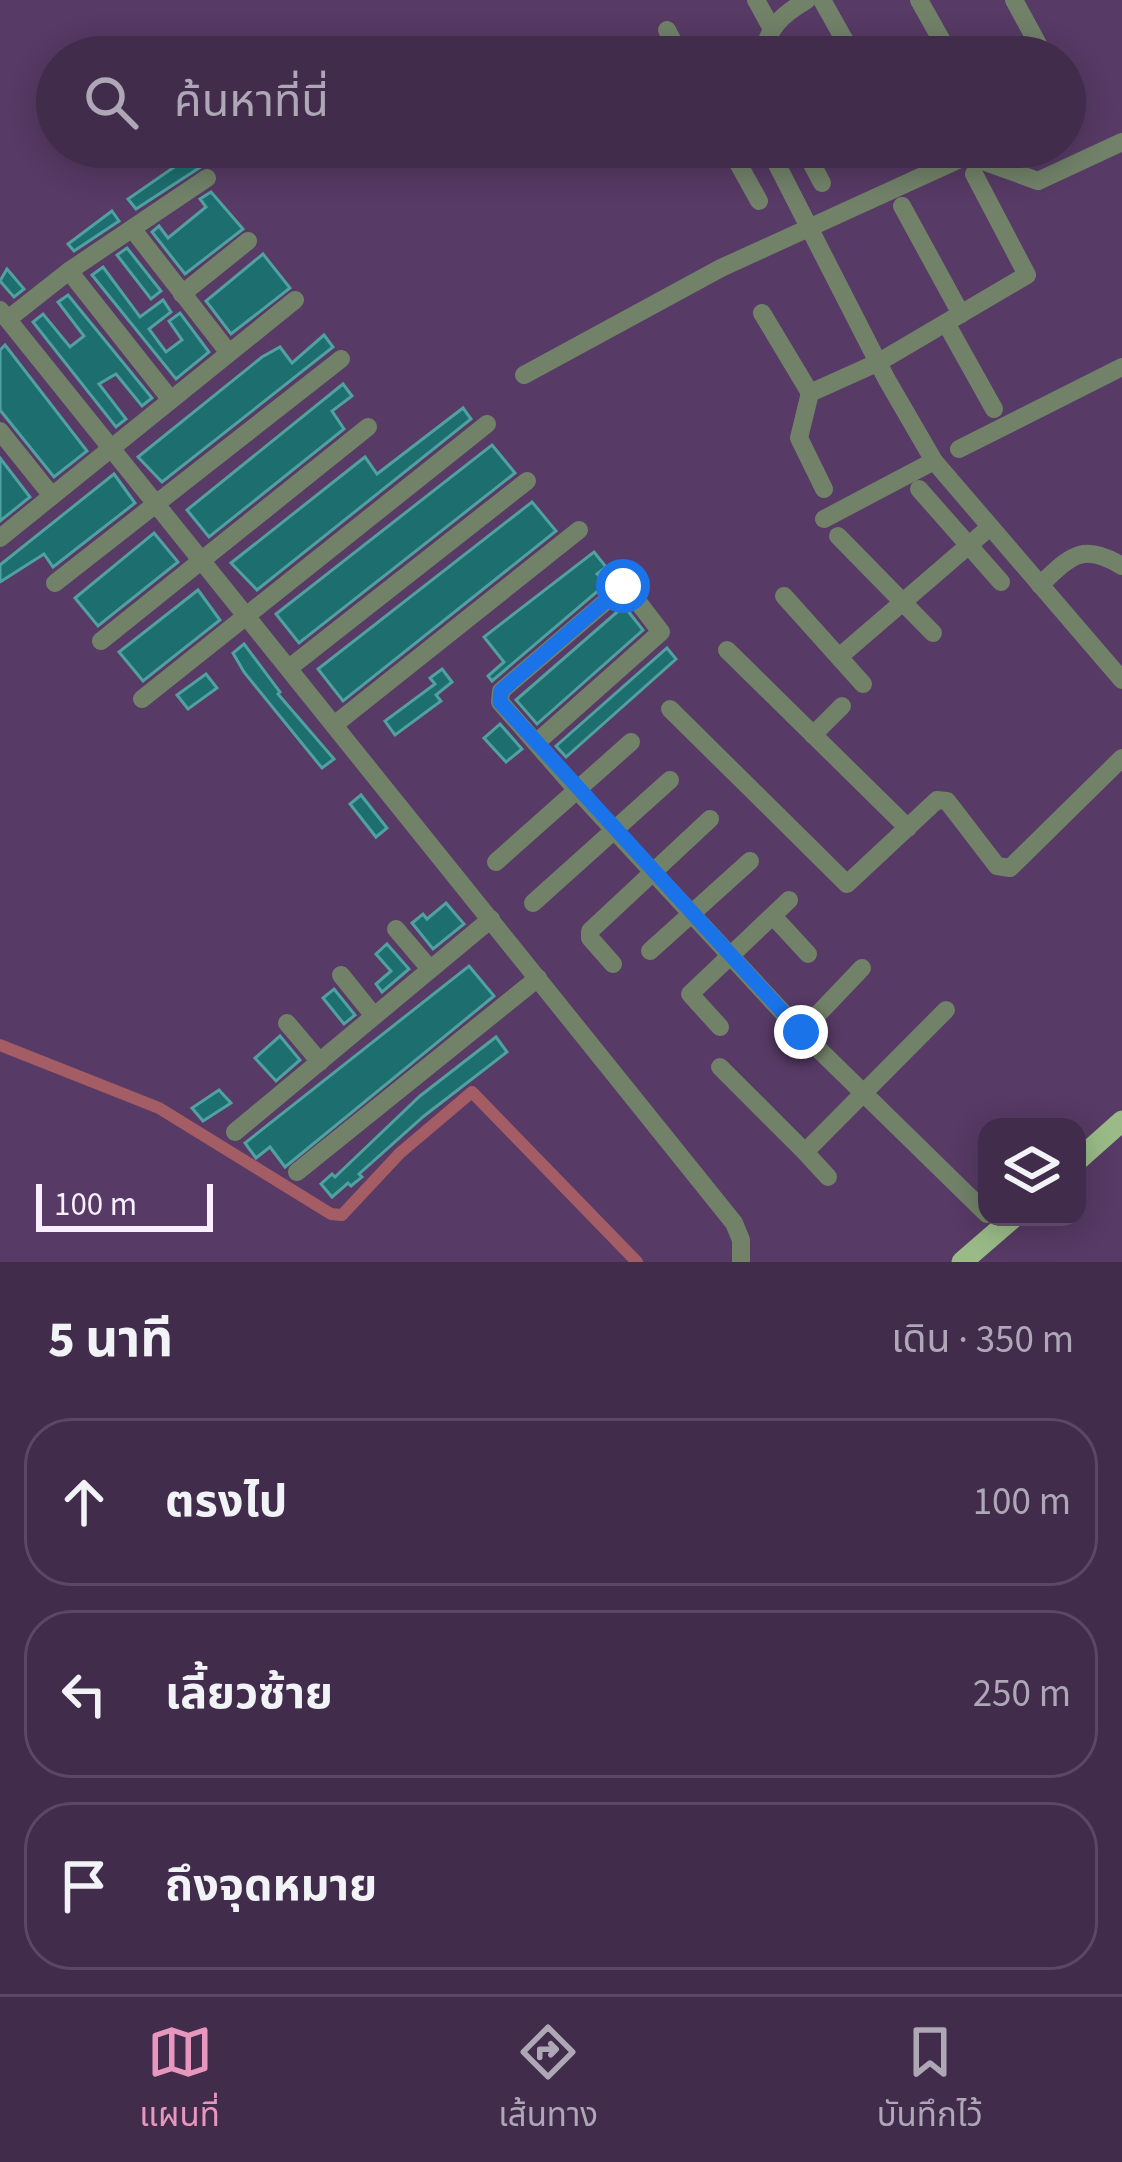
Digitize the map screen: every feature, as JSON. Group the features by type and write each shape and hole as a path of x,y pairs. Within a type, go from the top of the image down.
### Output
{"main road":[{"path":"1086,1153 1122,1121"},
{"path":"962,1262 992,1226"}],"street":[{"path":"756,0 772,29"},
{"path":"770,36 783,14 807,0"},
{"path":"822,0 842,36"},
{"path":"919,0 939,36"},
{"path":"1014,0 1034,36"},
{"path":"667,30 670,36"},
{"path":"1086,159 1122,142"},
{"path":"741,168 759,201"},
{"path":"779,168 934,461 1122,680"},
{"path":"814,168 822,183"},
{"path":"524,375 722,268 940,168"},
{"path":"1002,168 1038,181 1066,168"},
{"path":"810,393 878,362 1027,275 974,174"},
{"path":"207,178 4,315 734,1223 741,1240 741,1262"},
{"path":"902,206 994,409"},
{"path":"134,231 229,353"},
{"path":"182,294 248,241"},
{"path":"69,271 171,400"},
{"path":"0,538 295,301"},
{"path":"762,313 810,393 799,438 824,489"},
{"path":"55,583 341,358"},
{"path":"959,449 1122,367"},
{"path":"142,699 487,424"},
{"path":"101,641 368,427"},
{"path":"0,431 52,496"},
{"path":"824,519 934,461"},
{"path":"289,668 526,481"},
{"path":"919,489 1000,582"},
{"path":"839,657 990,526"},
{"path":"334,725 579,530"},
{"path":"838,536 933,633"},
{"path":"1040,585 1071,556 1091,552 1122,566"},
{"path":"536,742 662,632 625,585 501,691 500,702 576,790 801,1032 978,1200"},
{"path":"784,596 863,684"},
{"path":"727,650 908,828"},
{"path":"813,735 842,706"},
{"path":"670,709 843,883 850,882 937,800 947,801 997,866 1010,868 1122,758"},
{"path":"496,862 631,742"},
{"path":"533,903 670,780"},
{"path":"613,964 590,932 710,819"},
{"path":"650,951 750,861"},
{"path":"720,1027 690,994 788,900"},
{"path":"772,916 808,954"},
{"path":"235,1132 491,919"},
{"path":"396,928 430,969"},
{"path":"801,1032 862,968"},
{"path":"341,975 374,1016"},
{"path":"297,1172 538,978"},
{"path":"805,1152 946,1010"},
{"path":"287,1023 320,1061"},
{"path":"720,1067 828,1177"}],"building":[{"path":"173,168 199,168 136,209 128,199"},
{"path":"211,192 243,229 185,274 152,232 159,226 168,238 206,207 200,199"},
{"path":"112,211 119,221 74,251 68,244"},
{"path":"127,248 161,291 151,299 117,255"},
{"path":"263,254 290,288 231,334 206,301"},
{"path":"103,267 140,317 163,300 171,312 149,329 166,352 182,340 169,321 180,313 209,352 176,379 92,275"},
{"path":"7,269 24,289 14,297 0,281"},
{"path":"68,295 152,398 142,406 116,374 99,384 126,419 116,427 33,322 43,314 70,347 84,336 58,302"},
{"path":"324,335 333,347 162,482 138,457 262,357 280,347 292,363"},
{"path":"5,345 87,451 54,477 0,410 0,350"},
{"path":"343,384 352,396 332,411 344,429 209,537 187,510"},
{"path":"463,408 471,419 257,590 231,563 365,457 377,474"},
{"path":"492,445 515,473 299,643 276,614"},
{"path":"0,458 30,497 0,521"},
{"path":"114,474 135,503 53,567 44,554 0,582 0,565"},
{"path":"532,502 556,531 343,701 318,669"},
{"path":"154,533 178,562 98,626 75,598"},
{"path":"594,552 606,567 597,574 606,584 492,681 488,676 504,662 484,637"},
{"path":"198,590 220,620 143,681 119,652"},
{"path":"624,606 643,630 537,724 516,700"},
{"path":"244,644 278,694 334,759 322,768 244,672 233,653"},
{"path":"667,648 676,659 566,757 556,746"},
{"path":"442,669 452,682 436,695 441,701 395,735 385,721 435,684 430,678"},
{"path":"206,674 217,688 188,709 177,695"},
{"path":"500,724 522,749 506,762 484,738"},
{"path":"361,795 387,828 376,837 350,804"},
{"path":"446,903 464,924 433,949 412,923 423,914 427,919"},
{"path":"387,944 409,969 382,992 376,984 391,971 376,954"},
{"path":"469,966 494,996 285,1167 270,1147 256,1158 245,1143"},
{"path":"334,989 355,1015 344,1024 323,998"},
{"path":"280,1036 300,1060 276,1081 255,1058"},
{"path":"496,1037 507,1052 424,1116 359,1174 362,1177 332,1197 321,1184 332,1174 335,1177 420,1096"},
{"path":"219,1090 231,1103 203,1121 192,1108"}],"waterway":[{"path":"0,1045 159,1108 331,1214 342,1215 400,1153 472,1092 637,1262"}],"route":[{"path":"623,586 501,691 500,702 801,1032"}]}
